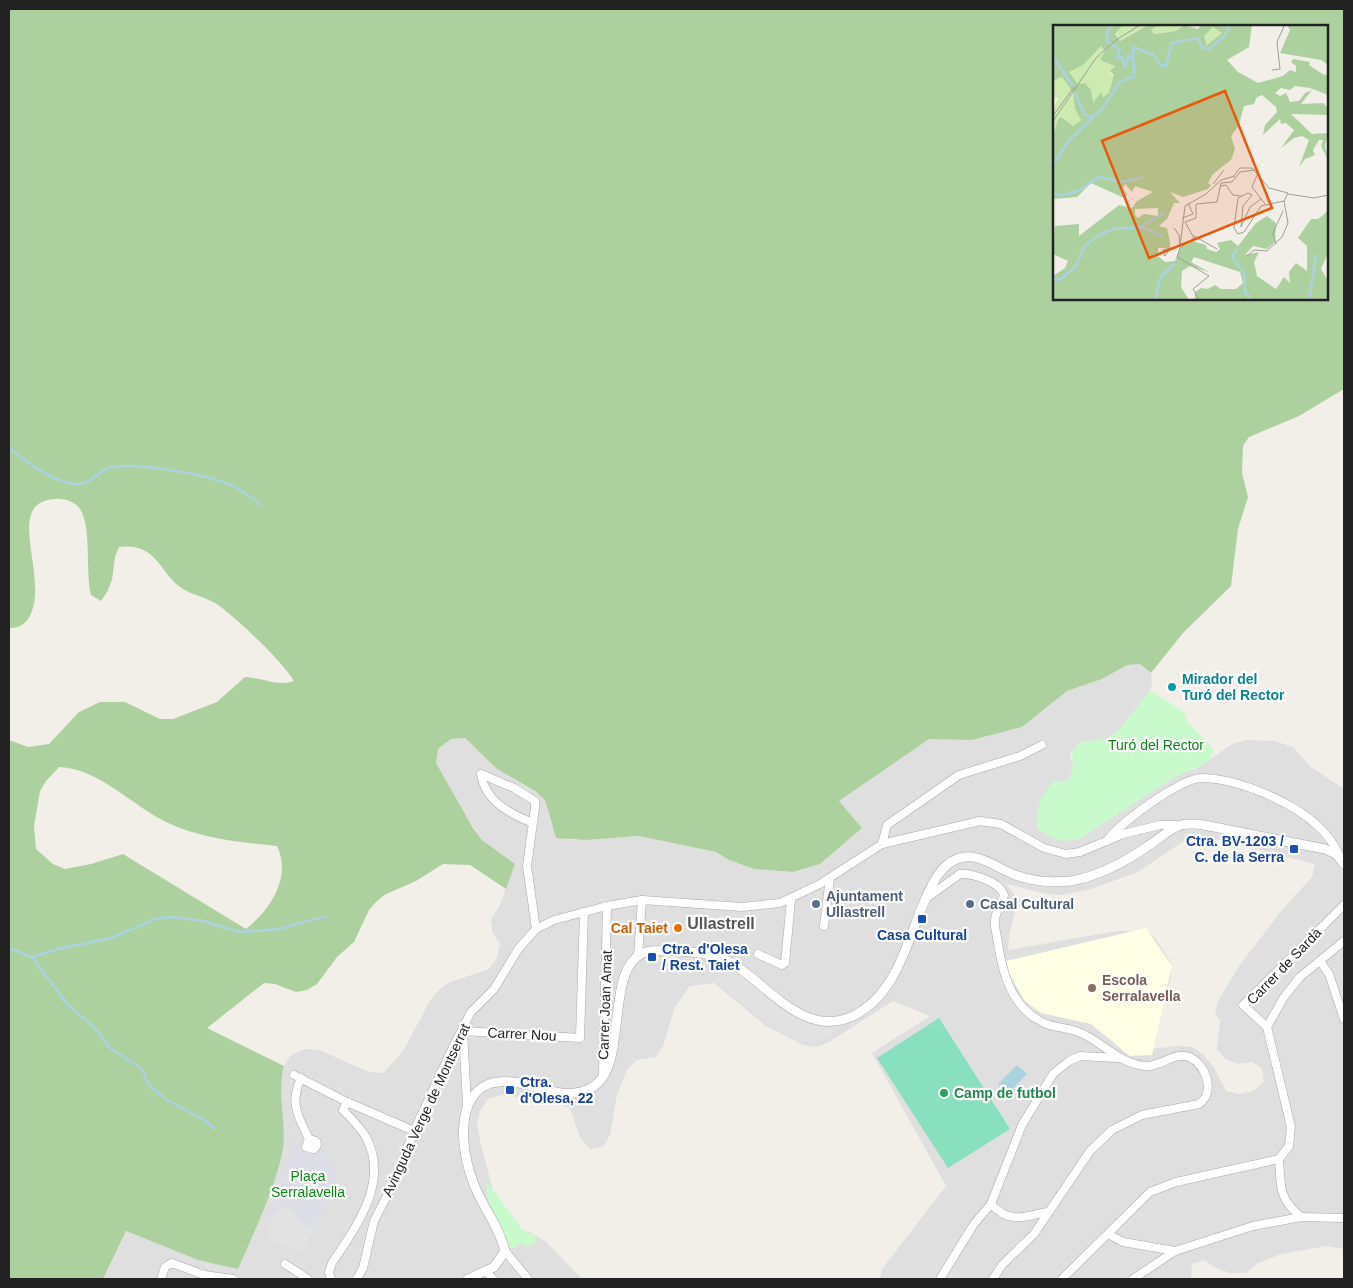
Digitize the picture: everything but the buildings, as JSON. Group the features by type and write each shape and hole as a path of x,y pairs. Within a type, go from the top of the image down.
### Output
{"street":[{"path":"882,844 887,825 959,775 1020,756 1042,744"},
{"path":"533,823 501,807 487,790 481,774 514,788 535,801 533,823 527,866 536,929 554,920 608,906 642,900 742,907 780,903 791,900 830,878 882,844 942,828 980,821 1001,824 1057,852 1080,852 1123,834 1160,825 1204,825 1325,849 1343,861"},
{"path":"1107,842 1113,831 1134,815 1174,789 1200,778 1237,784 1298,811 1320,827 1334,845 1343,861"},
{"path":"638,956 651,951 667,951 692,952 718,958 739,968 796,1011 822,1022 836,1022 858,1013 888,984 904,954 925,899 940,872 947,865 962,857 976,856 1028,878 1051,882 1071,881 1102,872 1128,860 1179,825"},
{"path":"925,899 960,874 966,874 996,885 1004,896 995,917 1001,965 1005,978 1021,1004 1031,1015 1043,1023 1083,1033 1118,1058"},
{"path":"824,926 830,878"},
{"path":"467,1104 479,1089 497,1081 524,1084 549,1091 577,1093 593,1087 603,1074 614,1047 616,1020 624,977 638,956 642,900"},
{"path":"758,954 777,964 782,965 785,962 791,900"},
{"name":"Carrer de Sardà","path":"1267,1027 1243,1005 1344,905"},
{"name":"Carrer Joan Amat","path":"603,1074 608,906"},
{"name":"Carrer Nou","path":"463,1031 580,1038 584,912"},
{"name":"Avinguda Verge de Montserrat","path":"357,1279 363,1268 374,1222 396,1177 414,1131 454,1045 463,1031 471,1012 494,989 519,948 536,929"},
{"path":"1062,1279 1144,1195 1158,1188 1279,1159 1289,1146 1292,1127 1267,1027 1284,997 1300,978 1344,941"},
{"path":"1320,961 1329,974 1343,1008 1344,1020"},
{"path":"463,1031 467,1104 464,1130 470,1172 505,1251 528,1279"},
{"path":"940,1279 974,1224 990,1204 1022,1124 1053,1074 1069,1061 1080,1056 1118,1058 1147,1066 1183,1056 1189,1057 1194,1061 1208,1082 1209,1088 1204,1100 1200,1104 1142,1116 1112,1130 1090,1151 1034,1234 1002,1265 993,1279"},
{"path":"309,1139 300,1122 294,1102 297,1076 347,1102 414,1131"},
{"path":"331,1279 329,1272 332,1264 363,1212 374,1181 366,1138 343,1110 347,1102"},
{"path":"1279,1159 1284,1199 1301,1217"},
{"path":"990,1204 1000,1214 1008,1218 1048,1212"},
{"path":"1133,1279 1175,1251 1253,1226 1301,1217 1344,1218"},
{"path":"1108,1234 1123,1242 1175,1251"},
{"path":"468,1279 498,1264 505,1251"},
{"path":"161,1279 165,1267 172,1263 204,1275 234,1279"},
{"path":"285,1264 308,1279"},
{"path":"486,1271 493,1279"}],"shaded area":[{"path":"1140,664 1151,673 1152,686 1145,699 1118,731 1106,739 1079,743 1070,754 1073,768 1069,780 1081,838 1174,777 1199,767 1232,744 1247,740 1275,741 1293,747 1311,767 1344,789 1344,1249 1326,1246 1281,1254 1256,1264 1246,1273 1229,1273 1216,1268 1204,1260 1192,1264 1191,1279 880,1279 882,1269 946,1186 872,1053 930,1016 893,1001 829,1042 817,1047 803,1045 766,1026 714,983 690,986 675,1007 663,1046 656,1057 637,1060 627,1070 617,1095 610,1135 603,1147 590,1149 580,1137 570,1109 557,1102 502,1095 488,1099 480,1111 477,1124 496,1203 517,1230 530,1232 546,1242 582,1279 103,1279 126,1231 198,1260 238,1268 261,1215 282,1153 281,1079 284,1066 291,1055 305,1049 319,1050 369,1072 383,1073 403,1051 430,1001 439,990 450,982 489,969 497,958 500,944 492,932 491,919 499,907 515,864 482,840 458,804 435,763 438,749 451,739 465,738 497,769 535,791 545,800 552,826 570,840 639,836 716,852 729,860 754,869 793,872 820,864 862,828 839,801 929,738 972,740 1022,727 1067,691 1102,679 1127,665","holes":["1194,834 1315,864 1312,877 1282,910 1239,966 1218,1001 1215,1014 1220,1020 1217,1049 1225,1059 1238,1064 1252,1062 1262,1069 1264,1082 1253,1091 1239,1094 1226,1091 1213,1066 1203,1054 1192,1047 1178,1046 1151,1049 1152,1014 1167,991 1171,978 1171,963 1156,939 1145,931 1117,931 1008,950 1009,936 1016,907 1014,894 1006,884 1046,894 1060,895 1088,890 1138,872"]},
{"name":"Escola Serralavella","path":"1146,928 1172,966 1152,1055 1130,1056 1091,1024 1041,1013 1025,1001 1010,975 1006,961"},
{"path":"723,965 735,971 765,996 811,1025 825,1028 838,1025 841,1027 817,1043 799,1041 766,1022 715,981"},
{"name":"Plaça Serralavella","path":"292,1132 300,1151 312,1152 323,1148 335,1174 337,1184 335,1191 313,1229 303,1223 294,1210 286,1207 279,1207 271,1220 268,1219 278,1187 291,1156"},
{"path":"279,1207 290,1208 303,1223 313,1229 302,1253 269,1240 271,1220"}],"green space":[{"path":"9,9 1344,9 1344,389 1299,416 1249,437 1243,446 1242,473 1248,497 1238,529 1231,586 1183,633 1151,673 1140,664 1127,665 1102,679 1067,691 1022,727 972,740 929,739 839,801 862,828 820,864 793,872 754,869 729,860 716,852 639,836 585,840 556,838 545,800 535,791 497,769 465,738 451,739 438,749 436,763 473,828 482,840 515,864 506,889 470,865 443,864 416,881 384,895 376,902 369,910 354,942 337,957 317,984 307,990 296,992 275,984 264,983 207,1028 284,1066 281,1088 284,1133 282,1154 257,1227 238,1269 198,1260 126,1231 103,1279 9,1279 9,740 28,747 49,744 79,712 100,702 125,702 160,719 173,719 217,702 245,677 276,683 294,681 258,639 234,618 215,603 183,589 175,583 157,560 142,549 119,547 115,557 112,580 107,592 101,601 91,595 84,517 76,504 62,499 40,503 32,513 29,528 35,584 34,603 28,619 15,628 9,628","holes":["59,767 74,769 102,781 153,815 179,828 220,839 277,846 282,869 280,881 270,903 246,929 123,854 91,864 65,869 53,864 36,849 34,826 40,791 46,781"]},
{"name":"Turó del Rector","path":"1150,690 1184,712 1187,722 1209,744 1213,751 1210,760 1199,767 1174,777 1081,838 1068,841 1062,840 1048,835 1037,828 1038,809 1044,793 1053,782 1069,780 1073,768 1072,752 1079,743 1106,739 1118,731"},
{"name":"Camp de futbol","path":"939,1018 1010,1129 948,1168 877,1058"},
{"path":"486,1181 523,1230 535,1236 536,1243 525,1247 521,1243 511,1249 488,1200"}],"water":[{"path":"1017,1065 1027,1074 1008,1094 998,1084"}],"waterway":[{"path":"9,448 39,470 65,482 85,483 104,470 120,466 172,470 222,482 237,488 262,505"},
{"path":"9,948 32,957 58,949 111,938 158,918 175,917 203,921 239,932 279,929 326,916"},
{"path":"32,957 67,1004 96,1029 110,1048 142,1069 149,1085 167,1100 206,1121 214,1129"}],"place":[{"name":"Mirador del Turó del Rector","path":"1172,687"},
{"name":"Ctra. BV-1203 / C. de la Serra","path":"1294,849"},
{"name":"Ajuntament Ullastrell","path":"816,904"},
{"name":"Casal Cultural","path":"970,904"},
{"name":"Casa Cultural","path":"922,919"},
{"name":"Cal Taiet","path":"678,928"},
{"name":"Ctra. d'Olesa / Rest. Taiet","path":"652,957"},
{"name":"Escola Serralavella","path":"1092,988"},
{"name":"Ctra. d'Olesa, 22","path":"510,1090"},
{"name":"Camp de futbol","path":"944,1093"}],"district":[{"name":"Ullastrell","path":"721,923"}]}
